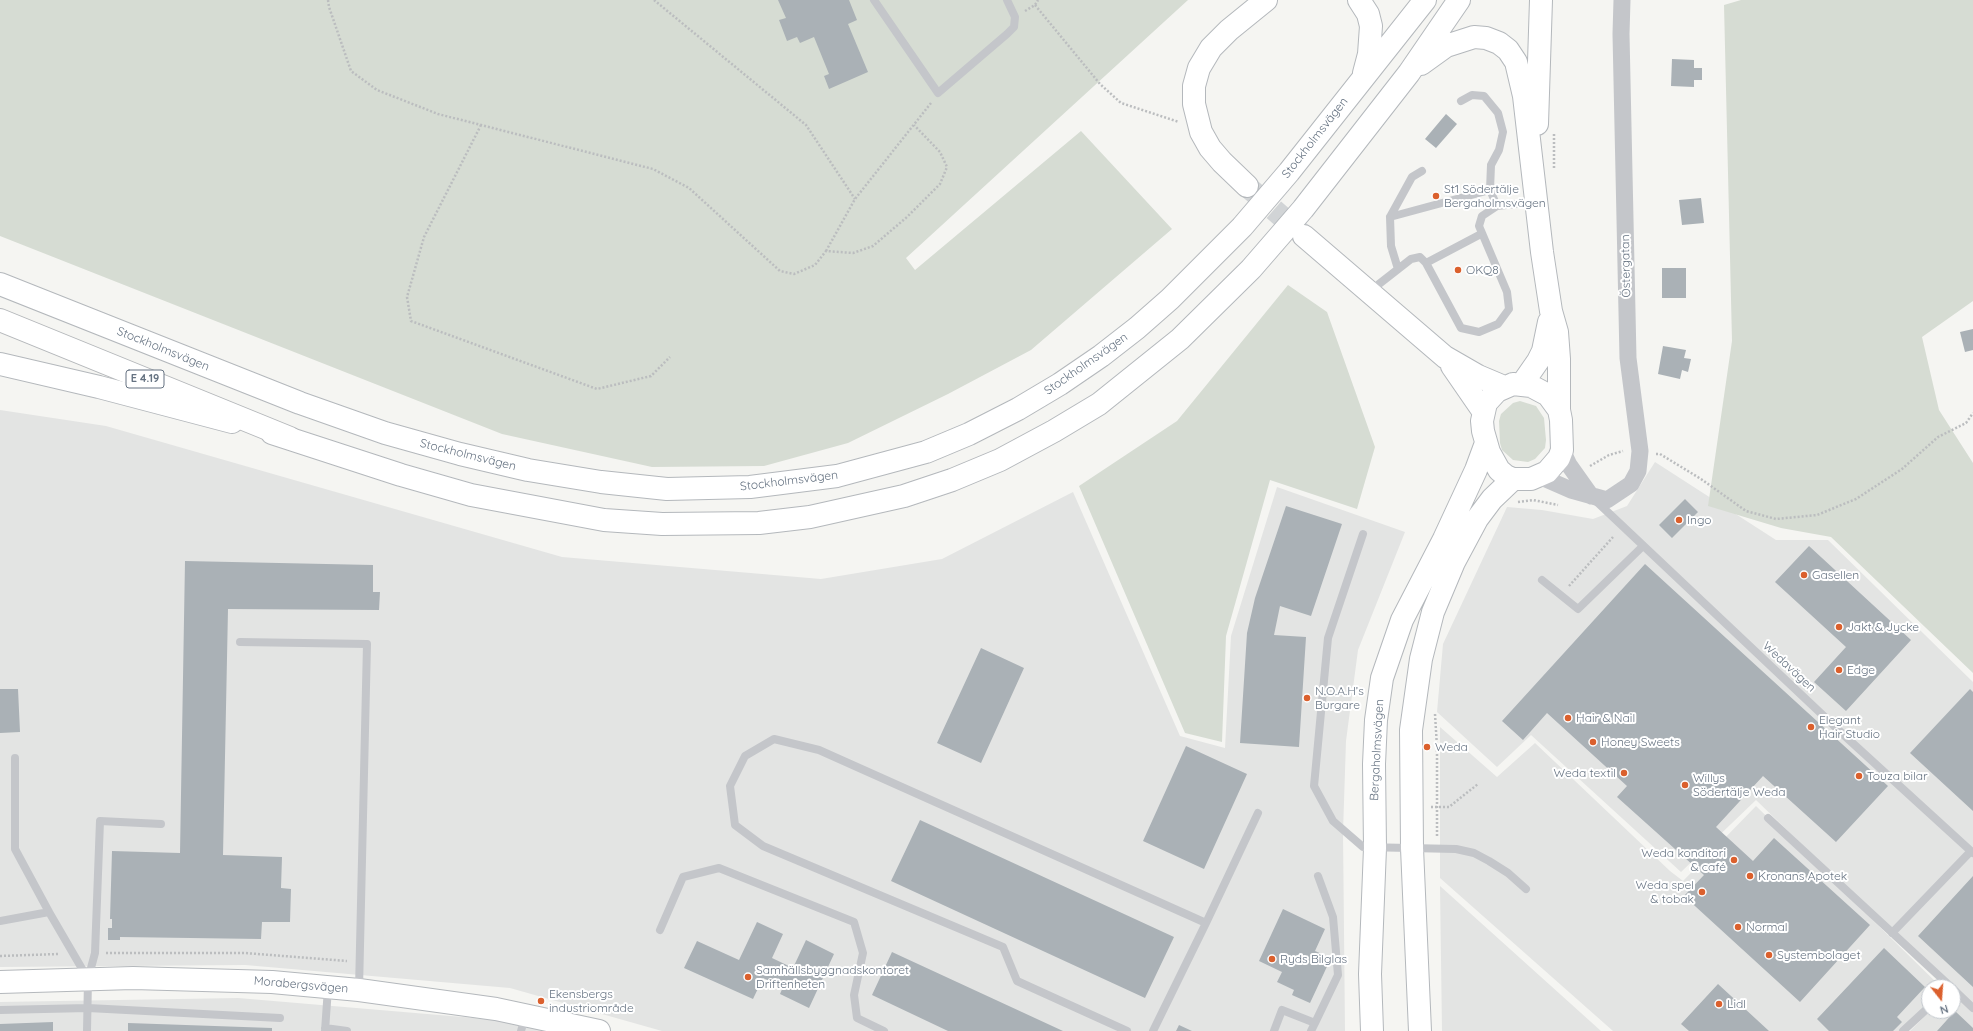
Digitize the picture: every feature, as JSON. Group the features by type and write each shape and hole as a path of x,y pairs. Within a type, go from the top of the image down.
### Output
{"main road":[{"path":"1247,186 1210,148 1201,132 1194,104 1194,86 1199,68 1211,48 1229,30 1260,5 1277,0"},
{"path":"1359,0 1368,14 1371,26 1369,54 1362,78"},
{"name":"Stockholmsvägen","path":"0,284 300,403 385,433 460,454 528,470 601,482 667,489 742,487 793,483 837,476 926,452 969,434 1018,409 1060,384 1101,356 1170,299 1242,227 1289,172 1424,0"},
{"name":"E 4.19","path":"0,320 290,438 401,475 471,495 604,520 662,524 759,523 810,517 904,496 952,480 1000,460 1073,420 1105,399 1180,339 1256,263 1303,209 1409,73 1459,0"},
{"path":"1542,0 1539,89 1541,187 1551,311 1557,332 1559,359 1559,410 1562,430 1562,450 1553,465 1539,476 1522,480 1513,479 1506,476 1500,470 1489,452 1482,421 1483,412 1490,396 1513,385 1538,361 1543,351 1551,311"},
{"path":"1409,73 1446,46 1474,37 1486,38 1499,43 1508,50 1516,62 1520,77 1541,187"},
{"path":"1304,236 1445,357 1478,376 1513,385 1540,389 1551,398 1559,410"},
{"path":"1445,357 1483,412"},
{"path":"0,364 99,387 290,438"},
{"name":"Bergaholmsvägen","path":"1372,1031 1370,974 1375,848 1376,720 1382,678 1402,620 1444,539 1476,470 1486,443"},
{"path":"1420,1031 1412,848 1411,730 1421,659 1433,612 1454,562 1477,519 1492,499 1513,479"},
{"name":"Morabergsvägen","path":"0,982 88,979 224,979 328,987 359,990 523,1023 599,1031"}],"street":[{"name":"Östergatan","path":"1539,476 1591,496 1607,500 1631,484 1638,471 1640,451 1628,358 1621,34 1622,0"},
{"path":"1562,450 1572,470 1591,496"}],"lane":[{"path":"874,0 938,93 1014,27 1015,17 1008,0"},
{"path":"1461,101 1472,95 1484,96 1498,113 1503,132 1499,150 1491,165 1490,190 1497,206"},
{"path":"1398,270 1391,246 1390,217 1412,177 1422,171"},
{"path":"1372,293 1379,284 1411,259 1420,257 1426,263 1461,328 1479,332 1498,324 1509,309 1507,292 1481,234 1479,226 1482,216 1497,206 1541,187"},
{"path":"1390,217 1490,190"},
{"path":"1426,263 1481,234"},
{"name":"Wedavägen","path":"1591,496 1847,738 1972,852"},
{"path":"1362,534 1328,638 1314,786 1333,821 1363,847 1456,848 1474,853 1508,873 1526,889"},
{"path":"1542,580 1578,610 1643,546"},
{"path":"240,642 368,644 359,990"},
{"path":"1127,1031 1017,981 1003,947 763,846 735,825 730,786 746,756 774,739 819,750 1206,923"},
{"path":"15,758 15,849 72,953 88,979"},
{"path":"1153,1031 1258,813"},
{"path":"1768,818 1942,979"},
{"path":"87,1031 88,979 95,953 100,821 161,824"},
{"path":"1892,933 1972,852"},
{"path":"660,930 683,877 719,868 854,922 863,953 854,995 857,1018 884,1031"},
{"path":"1311,1031 1338,975 1334,917 1318,876"},
{"path":"0,921 49,912"},
{"path":"328,987 325,1029 347,1031"},
{"path":"1961,997 1973,1008"},
{"path":"0,1010 88,1008 280,1018"},
{"path":"1274,1031 1282,1010 1315,1023"},
{"path":"1903,1031 1921,1014"}],"path":[{"path":"328,0 350,71 377,90 438,114 653,169 689,188 780,271 794,274 815,265 826,251 855,200 938,93"},
{"path":"654,0 806,125 855,200"},
{"path":"1038,0 1035,5 1100,84 1120,103 1180,122"},
{"path":"481,125 424,236 406,297 411,321 597,389 651,376 670,357"},
{"path":"826,251 854,252 873,246 907,217 940,184 947,167 940,152 914,125"},
{"path":"1541,187 1554,132"},
{"path":"1586,463 1590,467 1609,455 1618,452 1640,451 1660,454 1701,479 1746,511 1776,519 1818,515 1856,499 1902,469 1938,437 1966,423 1973,413"},
{"path":"1512,505 1516,502 1533,500 1561,505"},
{"path":"1561,595 1613,537"},
{"path":"1434,708 1438,807 1436,848"},
{"path":"1438,807 1449,807 1478,784"},
{"path":"0,956 72,953"},
{"path":"95,953 245,953 360,962"}],"shaded area":[{"path":"0,0 1188,0 906,258 915,270 1081,131 1172,229 1031,350 948,394 848,443 764,466 652,467 502,434 0,236"},
{"path":"1741,0 1973,0 1973,301 1922,337 1939,410 1973,463 1973,673 1831,537 1781,528 1708,506 1732,341 1724,5"},
{"path":"1288,285 1327,312 1375,447 1357,509 1270,480 1226,636 1222,742 1185,733 1079,486 1177,421"},
{"path":"1520,401 1536,406 1544,418 1546,440 1545,448 1535,459 1528,462 1513,460 1502,450 1500,443 1499,421 1501,414 1513,403"},
{"path":"0,410 106,426 562,557 821,579 942,559 1073,492 1180,736 1225,748 1231,636 1277,487 1405,532 1358,650 1346,741 1343,832 1345,1031 662,1031 510,988 245,965 0,967"},
{"path":"1655,462 1776,540 1828,540 1973,682 1973,1031 1910,1031 1922,1019 1961,1019 1961,979 1941,979 1756,800 1681,872 1531,735 1497,767 1437,712 1443,644 1507,507 1542,510 1593,519 1627,506"},
{"path":"1440,727 1497,777 1535,743 1670,871 1683,881 1756,806 1933,979 1921,979 1921,1011 1899,1031 1613,1031 1440,878"},
{"path":"1440,886 1601,1031 1442,1031"},
{"path":"238,998 510,1021 544,1031 0,1031 0,1002"}],"building":[{"path":"778,0 849,0 857,20 848,24 868,72 829,89 824,76 829,74 814,37 800,43 797,37 787,41 779,20 786,18"},
{"path":"1672,59 1694,60 1694,68 1702,68 1702,80 1694,80 1694,87 1671,86"},
{"path":"1446,114 1457,124 1436,148 1425,139"},
{"path":"1701,198 1704,223 1682,225 1679,200"},
{"path":"1662,268 1686,268 1686,298 1662,298"},
{"path":"1973,329 1973,350 1965,352 1960,332"},
{"path":"1663,346 1686,350 1684,358 1691,359 1688,372 1682,370 1680,379 1658,374"},
{"path":"1685,499 1698,512 1672,538 1659,525"},
{"path":"1286,506 1342,524 1311,616 1280,606 1274,635 1306,637 1299,747 1240,743 1247,633 1255,598"},
{"path":"1809,546 1911,640 1846,711 1814,682 1846,647 1775,582"},
{"path":"185,561 373,565 373,592 380,592 379,610 228,609 223,855 282,857 281,888 291,889 290,922 262,922 261,939 120,937 120,940 108,940 108,928 112,928 112,919 110,919 112,851 180,853"},
{"path":"1645,564 1888,786 1836,842 1763,776 1716,827 1753,861 1774,838 1870,925 1800,1002 1684,896 1704,875 1617,797 1627,786 1547,713 1523,740 1502,721"},
{"path":"981,648 1024,668 981,763 937,743"},
{"path":"0,689 18,689 20,732 0,733"},
{"path":"1970,689 1973,692 1973,811 1910,753"},
{"path":"1186,746 1247,774 1204,869 1143,841"},
{"path":"920,820 1174,937 1145,998 891,881"},
{"path":"1973,876 1973,987 1918,936"},
{"path":"1283,909 1325,929 1315,951 1331,958 1310,1003 1292,995 1294,990 1277,982 1282,972 1259,961"},
{"path":"757,922 783,934 772,958 793,968 806,940 834,954 809,1008 780,994 783,987 763,978 753,999 684,968 697,941 739,960"},
{"path":"1884,948 1921,983 1921,991 1897,1017 1902,1022 1893,1031 1829,1031 1817,1019"},
{"path":"892,952 1063,1031 948,1031 872,995"},
{"name":"Lidl","path":"1718,984 1769,1031 1689,1031 1681,1024"},
{"path":"1961,1017 1973,1028 1973,1031 1937,1031 1948,1019 1961,1019"},
{"path":"53,1022 53,1031 0,1031 0,1024"},
{"path":"128,1023 272,1028 272,1031 128,1031"},
{"path":"1179,1025 1192,1031 1176,1031"}],"tunnel":[{"path":"1249,188 1304,236"}],"place":[{"name":"St1 Södertälje Bergaholmsvägen","path":"1436,196"},
{"name":"OKQ8","path":"1458,270"},
{"name":"Ingo","path":"1679,520"},
{"name":"Gasellen","path":"1804,575"},
{"name":"Jakt & Jycke","path":"1839,627"},
{"name":"Edge","path":"1839,670"},
{"name":"N.O.A.H’s Burgare","path":"1307,698"},
{"name":"Hair & Nail","path":"1568,718"},
{"name":"Elegant Hair Studio","path":"1811,727"},
{"name":"Honey Sweets","path":"1593,742"},
{"name":"Weda","path":"1427,747"},
{"name":"Weda textil","path":"1624,773"},
{"name":"Touza bilar","path":"1859,776"},
{"name":"Willys Södertälje Weda","path":"1685,785"},
{"name":"Weda konditori & café","path":"1734,860"},
{"name":"Kronans Apotek","path":"1750,876"},
{"name":"Weda spel & tobak","path":"1702,892"},
{"name":"Normal","path":"1738,927"},
{"name":"Systembolaget","path":"1769,955"},
{"name":"Ryds Bilglas","path":"1272,959"},
{"name":"Samhällsbyggnadskontoret Driftenheten","path":"748,977"},
{"name":"Ekensbergs industriområde","path":"541,1001"},
{"name":"Lidl","path":"1719,1004"}]}
